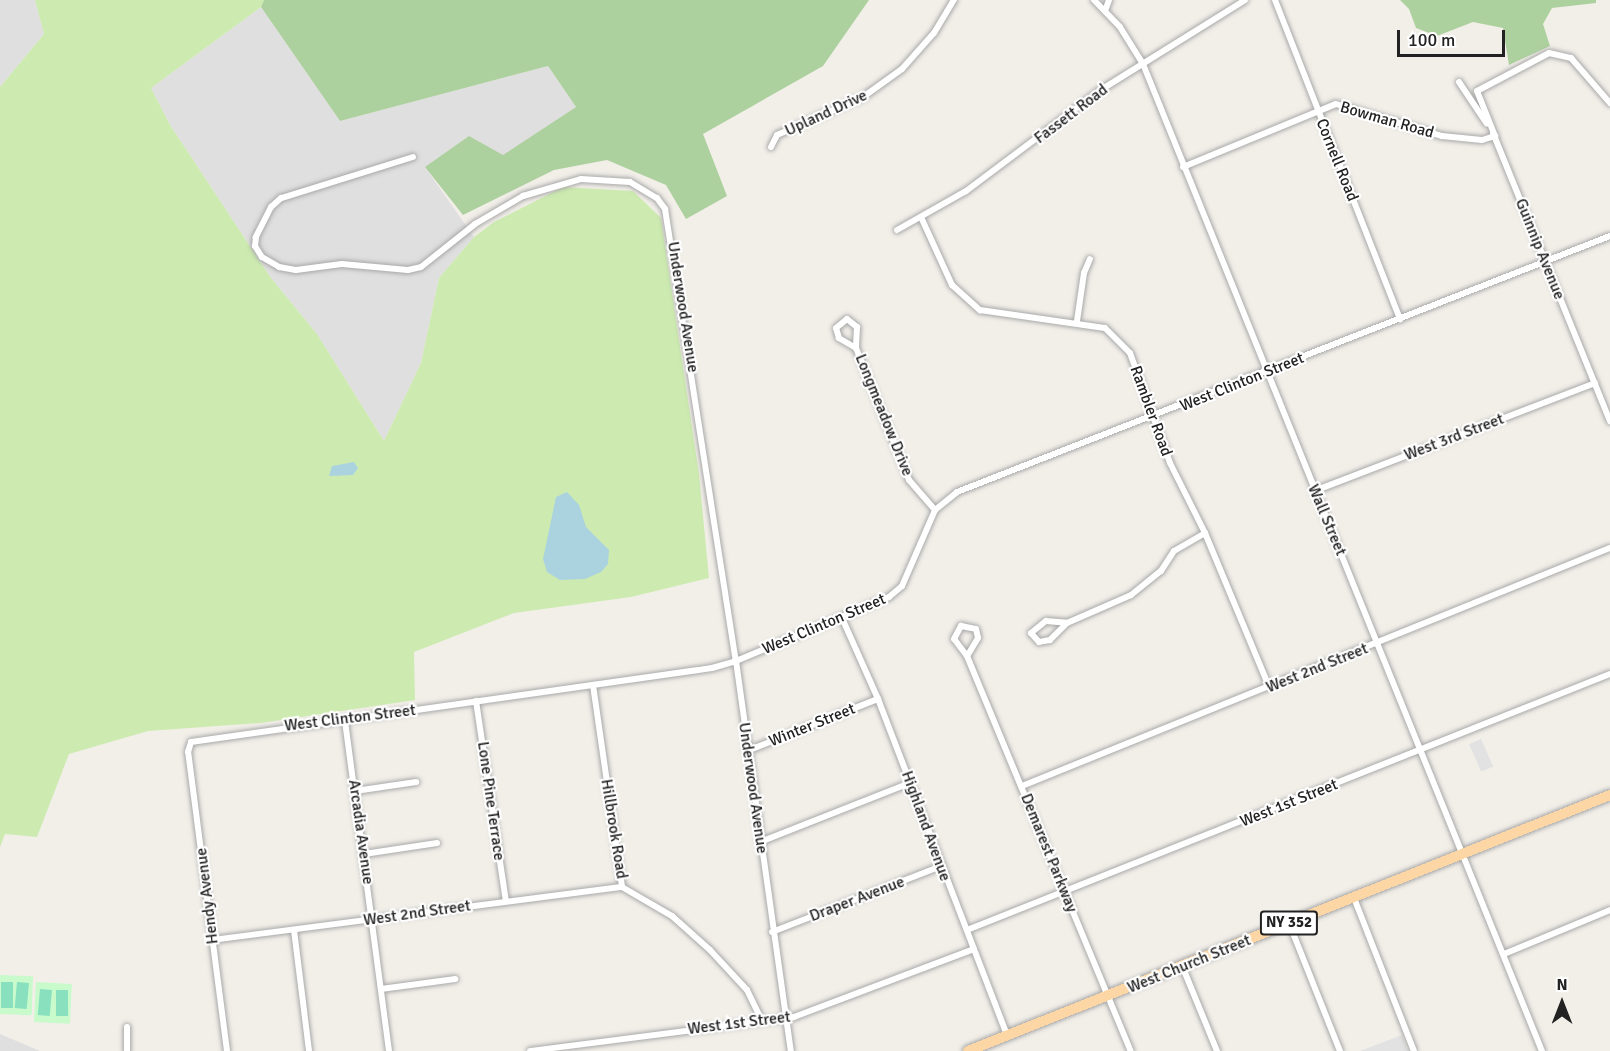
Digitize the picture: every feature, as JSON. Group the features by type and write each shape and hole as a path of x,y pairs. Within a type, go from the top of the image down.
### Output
{"main road":[{"name":"West Church Street","path":"968,1051 985,1048 1007,1035 1107,995 1183,968 1289,923 1610,795"}],"street":[{"name":"Upland Drive","path":"771,147 777,135 842,108 892,76 929,40 954,0"},
{"name":"Wall Street","path":"1094,0 1105,11 1143,64 1542,1051"},
{"path":"1105,11 1109,0"},
{"name":"Fassett Road","path":"897,230 1001,167 1099,91 1245,0"},
{"name":"Cornell Road","path":"1275,0 1400,319"},
{"path":"1495,136 1477,91 1549,53 1571,58 1610,103"},
{"name":"Guinnip Avenue","path":"1459,82 1495,136 1610,421"},
{"name":"Bowman Road","path":"1183,167 1317,110 1346,104 1464,141 1495,136"},
{"name":"Underwood Avenue","path":"413,157 281,198 271,207 256,237 255,246 262,257 279,267 296,270 342,264 408,270 421,267 476,224 524,196 581,179 630,182 657,198 665,209 736,661 772,932 791,1051"},
{"name":"Rambler Road","path":"921,217 952,285 980,310 1017,318 1077,321 1105,328 1130,353 1152,418 1205,533 1269,687"},
{"name":"West Clinton Street","path":"190,742 593,685 736,661 885,600 902,586 935,510 957,492 1152,418 1266,371 1610,237"},
{"path":"1077,321 1084,273 1090,260"},
{"name":"Longmeadow Drive","path":"856,348 839,338 836,328 841,321 847,319 857,327 856,348 909,480 935,510"},
{"name":"West 3rd Street","path":"1314,490 1594,383"},
{"path":"1067,623 1046,621 1031,633 1039,642 1050,640 1067,623 1131,595 1161,571 1174,551 1205,533"},
{"name":"West 2nd Street","path":"1022,786 1610,548"},
{"name":"Highland Avenue","path":"842,618 878,699 940,866 1007,1035"},
{"name":"Demarest Parkway","path":"967,656 978,638 976,629 961,626 954,639 967,656 1022,786 1063,892 1131,1051"},
{"name":"West 1st Street","path":"967,930 1610,674"},
{"name":"Hillbrook Road","path":"593,685 622,887 672,916 710,950 747,990 761,1019"},
{"name":"Winter Street","path":"747,752 878,699"},
{"name":"Lone Pine Terrace","path":"476,701 506,901"},
{"name":"Arcadia Avenue","path":"345,721 373,919 388,1051"},
{"name":"Hendy Avenue","path":"190,742 188,752 227,1051"},
{"path":"355,791 416,782"},
{"path":"760,842 910,783"},
{"path":"364,854 437,843"},
{"name":"Draper Avenue","path":"772,932 940,866"},
{"name":"West 2nd Street","path":"212,940 622,887"},
{"path":"1354,898 1414,1051"},
{"path":"1504,954 1610,910"},
{"path":"1289,923 1340,1051"},
{"path":"294,930 309,1051"},
{"name":"West 1st Street","path":"530,1051 761,1019 786,1019 974,949"},
{"path":"1183,968 1217,1051"},
{"path":"381,989 455,979"},
{"path":"127,1027 127,1051"}],"shaded area":[{"path":"0,0 35,0 44,34 0,87"},
{"path":"261,7 340,121 548,66 576,107 503,156 425,167 474,237 439,278 421,363 384,441 317,334 271,278 170,125 151,88"},
{"path":"1481,739 1493,766 1481,772 1469,744"},
{"path":"0,1034 40,1051 0,1051"},
{"path":"1402,1035 1408,1051 1360,1051"}],"green space":[{"path":"35,0 264,0 261,7 151,88 170,125 271,278 317,334 384,441 421,363 439,278 474,237 494,222 563,187 633,191 661,218 699,474 709,578 631,597 514,613 414,652 415,700 261,723 148,731 69,754 37,837 5,834 0,847 0,87 44,34"},
{"path":"264,0 869,0 823,66 703,134 727,196 686,219 666,185 607,160 554,170 463,215 425,167 469,136 503,155 576,107 548,66 340,121 261,7"},
{"path":"1400,0 1596,0 1596,3 1552,8 1543,24 1550,46 1509,65 1503,28 1473,22 1437,36 1416,28 1409,9"},
{"path":"0,975 33,976 32,1015 0,1014"},
{"path":"1,982 13,982 13,1008 1,1008"},
{"path":"17,982 29,983 27,1009 15,1008"},
{"path":"36,982 72,984 70,1024 34,1022"},
{"path":"40,989 52,990 50,1016 38,1015"},
{"path":"56,990 68,990 68,1016 56,1016"}],"water":[{"path":"354,462 358,468 353,475 329,476 332,466"},
{"path":"567,492 579,505 586,527 609,550 608,564 601,572 585,579 560,580 547,572 543,559 556,497"}]}
